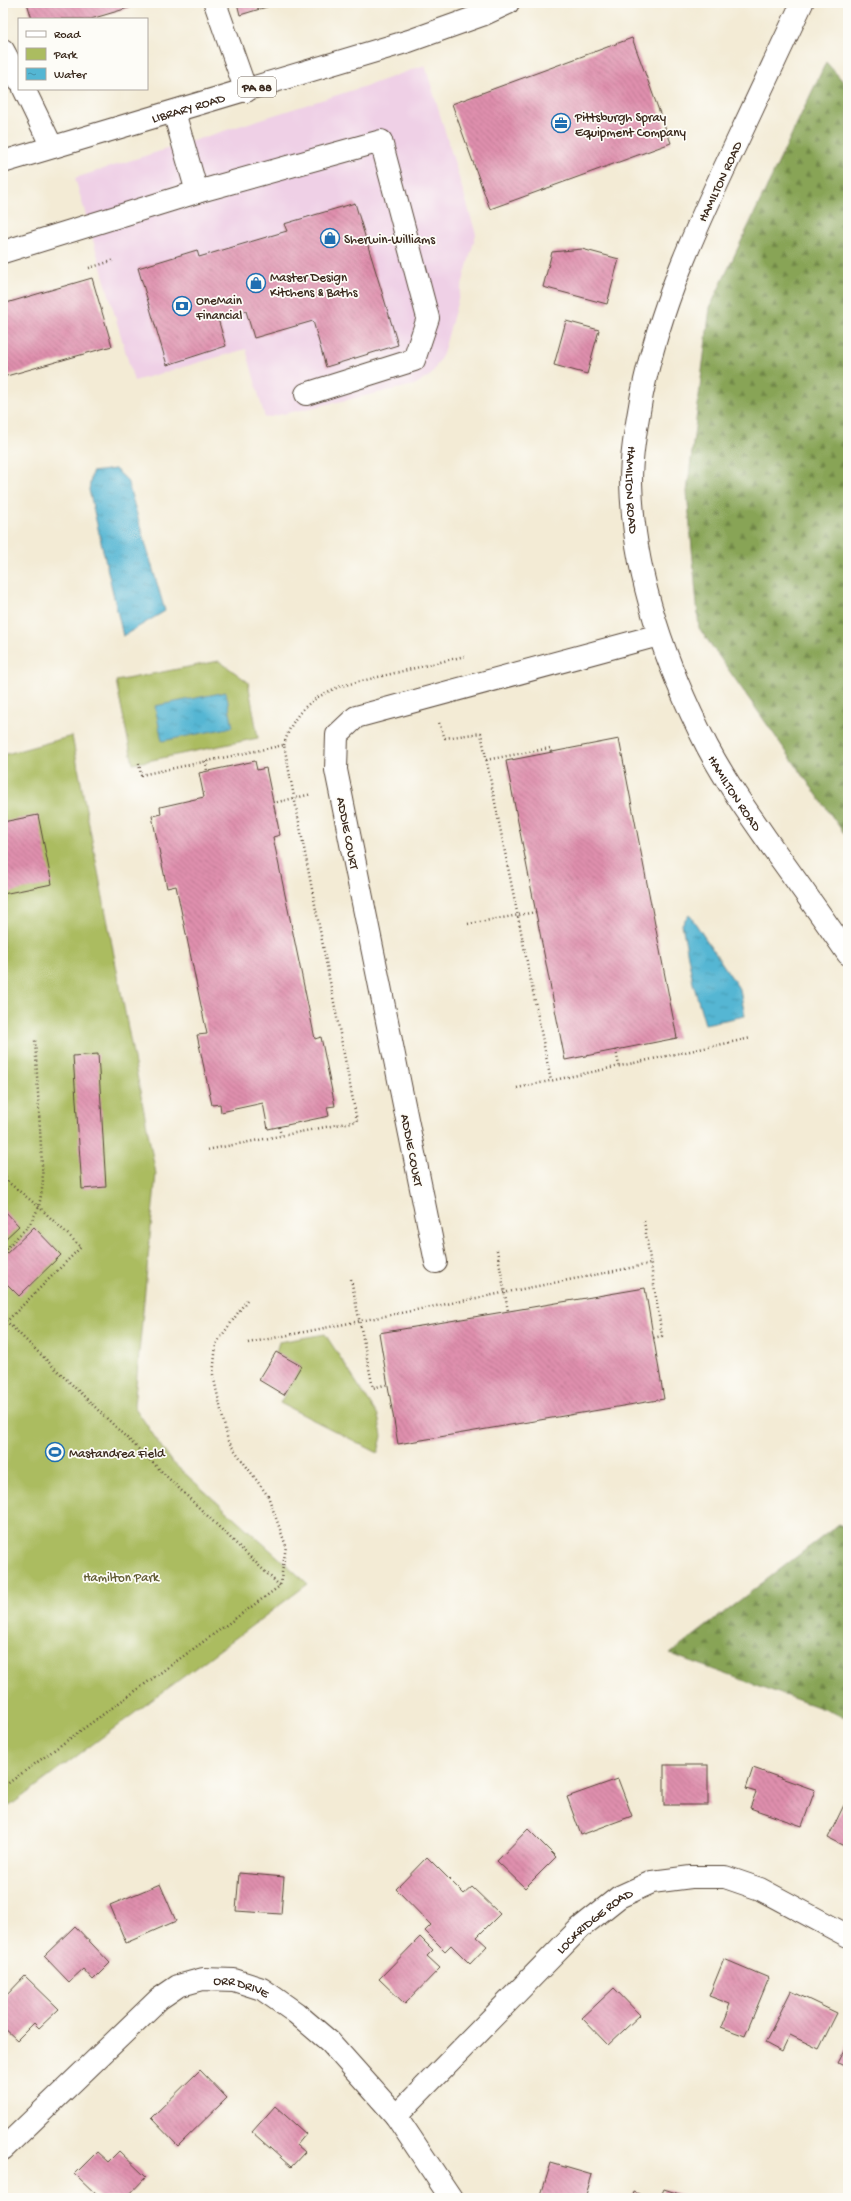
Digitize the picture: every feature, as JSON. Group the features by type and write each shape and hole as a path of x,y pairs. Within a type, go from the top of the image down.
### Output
{"street":[{"path":"215,3 246,91"},
{"name":"LIBRARY ROAD","path":"3,162 246,91 409,41 482,15 508,3"},
{"name":"HAMILTON ROAD","path":"802,3 705,209 670,291 649,362 635,429 631,481 636,536 644,584 659,635 678,687 708,748 735,794 848,954"},
{"path":"3,50 18,78"},
{"path":"24,90 52,147"},
{"path":"174,112 197,192"},
{"path":"3,252 197,192 381,141 428,318 414,360 306,394"},
{"name":"ADDIE COURT","path":"436,1262 336,770 338,735 356,717 659,635"},
{"name":"LOCKRIDGE ROAD","path":"396,2116 580,1928 619,1897 652,1882 691,1877 725,1877 760,1889 848,1936"},
{"name":"ORR DRIVE","path":"3,2149 159,1999 178,1986 203,1979 234,1980 262,1989 296,2013 330,2042 396,2116 451,2198"}],"path":[{"path":"89,268 115,260"},
{"path":"419,667 445,738 481,733 551,1081"},
{"path":"139,763 141,775 284,745 357,1121 207,1150"},
{"path":"486,760 550,748 551,752"},
{"path":"206,761 207,772"},
{"path":"273,803 340,788"},
{"path":"468,924 536,912"},
{"path":"517,1088 751,1038"},
{"path":"3,1252 30,1224 39,1207 43,1183 35,1039"},
{"path":"616,1050 619,1066"},
{"path":"279,1127 281,1135"},
{"path":"3,1170 8,1182 39,1207 81,1248 7,1321"},
{"path":"644,1221 662,1336 653,1338"},
{"path":"497,1250 506,1292 508,1311"},
{"path":"248,1343 650,1264"},
{"path":"351,1279 373,1388 388,1384"},
{"path":"3,1787 280,1586 286,1546 268,1496 228,1440 213,1375 216,1344 247,1300"},
{"path":"3,1318 280,1586"}],"shaded area":[{"path":"425,65 476,234 443,354 431,375 414,385 265,418 246,349 134,381 75,178 372,84"}],"green space":[{"path":"826,62 848,87 848,839 699,628 687,492 710,307"},
{"path":"219,661 248,682 258,738 133,764 116,681"},
{"name":"Hamilton Park","path":"72,736 156,1174 134,1406 170,1460 308,1584 3,1811 3,755"},
{"path":"325,1334 378,1416 382,1436 378,1453 280,1403 301,1366 276,1352 279,1342"},
{"path":"839,1524 848,1528 848,1718 670,1654"}],"water":[{"path":"115,469 127,480 165,611 123,636 89,490 92,472"},
{"path":"226,692 233,727 162,741 155,706"},
{"path":"689,914 740,990 745,1016 705,1024 693,983 682,924"}],"building":[{"path":"27,3 145,3 94,18 32,18"},
{"path":"237,3 280,3 240,15"},
{"name":"Pittsburgh Spray Equipment Company","path":"632,38 671,143 490,209 452,104"},
{"path":"355,203 398,345 326,367 313,321 254,338 246,311 218,319 226,346 167,365 138,268 197,250 199,257 287,231 284,224"},
{"path":"582,249 619,259 607,304 543,287 552,252"},
{"path":"92,278 112,346 3,377 3,304"},
{"path":"566,321 599,330 587,374 554,365"},
{"path":"619,739 677,1038 565,1060 506,761"},
{"path":"255,761 257,770 266,768 280,835 273,837 315,1039 321,1037 335,1106 327,1107 329,1116 268,1129 263,1103 221,1112 220,1104 212,1105 197,1035 207,1034 176,886 167,888 152,816 161,814 160,807 204,797 199,773"},
{"path":"38,815 52,884 3,894 3,822"},
{"path":"98,1054 106,1187 82,1189 73,1056"},
{"path":"3,1209 19,1226 3,1241"},
{"path":"34,1227 61,1255 19,1296 3,1280 3,1257"},
{"path":"645,1288 664,1399 398,1444 379,1333"},
{"path":"276,1352 301,1366 284,1395 259,1380"},
{"path":"664,1765 708,1765 708,1805 664,1805"},
{"path":"753,1768 815,1790 802,1826 750,1808 756,1792 746,1789"},
{"path":"618,1779 632,1816 581,1835 567,1797"},
{"path":"844,1805 848,1807 848,1848 828,1838"},
{"path":"528,1829 556,1857 525,1888 497,1861"},
{"path":"427,1857 464,1894 472,1887 500,1914 477,1937 487,1946 470,1964 451,1945 445,1951 425,1931 431,1925 396,1889"},
{"path":"239,1873 284,1877 281,1914 236,1911"},
{"path":"160,1884 176,1921 126,1943 110,1905"},
{"path":"75,1926 110,1963 93,1980 83,1969 69,1982 44,1956"},
{"path":"420,1937 433,1950 427,1956 440,1968 405,2004 379,1979"},
{"path":"724,1959 769,1978 745,2036 721,2027 730,2004 709,1996"},
{"path":"25,1976 59,2009 39,2028 34,2023 17,2040 3,2027 3,1999"},
{"path":"614,1988 640,2015 608,2045 582,2018"},
{"path":"791,1991 837,2013 819,2049 790,2035 782,2052 765,2043"},
{"path":"848,2044 848,2068 838,2063"},
{"path":"200,2070 227,2098 178,2146 151,2118"},
{"path":"275,2106 306,2134 297,2145 305,2152 291,2167 252,2132"},
{"path":"119,2151 146,2177 126,2198 100,2198 75,2174 97,2152 108,2162"},
{"path":"551,2163 592,2175 585,2198 540,2198"},
{"path":"664,2189 682,2195 680,2198 660,2198"},
{"path":"634,2192 649,2198 632,2198"}],"place":[{"name":"Pittsburgh Spray Equipment Company","path":"561,123"},
{"name":"Sherwin-Williams","path":"330,238"},
{"name":"Master Design Kitchens & Baths","path":"256,283"},
{"name":"OneMain Financial","path":"182,306"},
{"name":"Mastandrea Field","path":"55,1452"}]}
